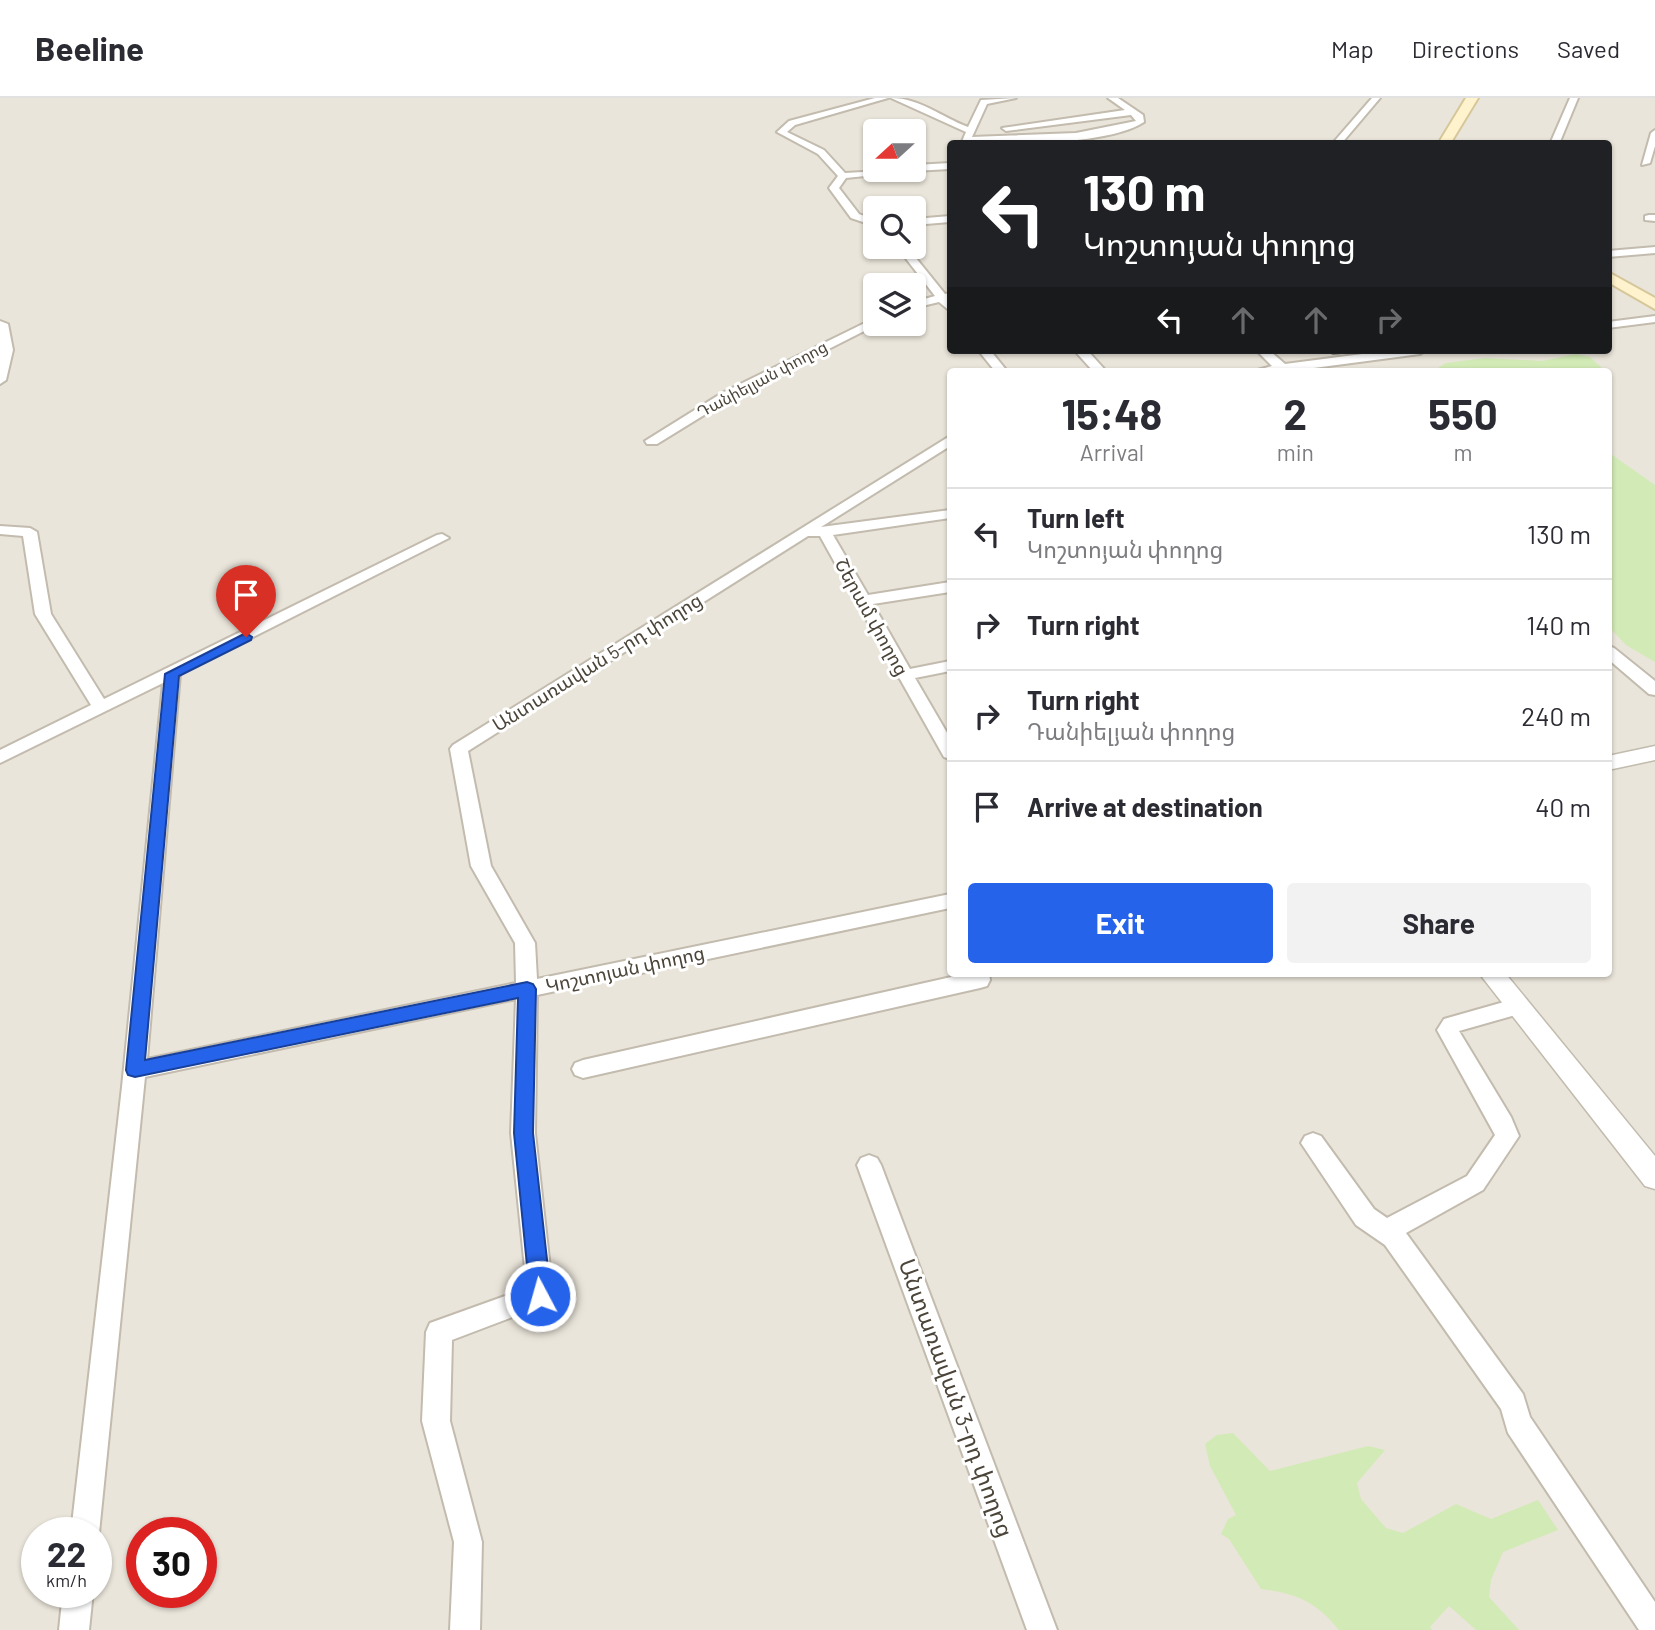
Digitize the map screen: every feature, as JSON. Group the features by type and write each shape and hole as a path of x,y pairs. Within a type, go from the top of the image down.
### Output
{"main road":[{"path":"1446,140 1472,98"},
{"path":"1612,278 1655,304"}],"street":[{"path":"843,176 821,152 781,132 792,123 884,98"},
{"path":"895,98 915,102 952,125 970,131"},
{"path":"966,140 984,102 1012,98"},
{"path":"1001,140 1073,136 1118,130 1140,122 1140,117 1111,98"},
{"path":"1339,140 1376,98"},
{"path":"1556,140 1574,98"},
{"path":"1006,128 1133,112"},
{"path":"1645,163 1655,132"},
{"path":"926,167 947,166"},
{"path":"863,174 843,176 834,188 855,216 863,219"},
{"path":"926,221 947,219"},
{"path":"1612,254 1655,250"},
{"path":"913,259 946,296 926,302"},
{"path":"1612,324 1655,319"},
{"path":"0,380 7,350 2,324"},
{"name":"Դանիելյան փողոց","path":"652,441 726,396 863,327"},
{"path":"987,354 999,368"},
{"path":"1085,354 1097,368"},
{"path":"1266,354 1281,368"},
{"path":"1297,368 1393,354"},
{"name":"Անտառավան 5-րդ փողոց","path":"527,989 525,943 481,866 459,749 947,442"},
{"name":"Շերամ փողոց","path":"800,534 947,514"},
{"path":"0,530 30,532 43,614 100,708"},
{"name":"Շերամ փողոց","path":"824,531 947,748"},
{"path":"0,757 442,538"},
{"path":"862,601 947,587"},
{"path":"1612,654 1655,690"},
{"path":"904,675 947,667"},
{"path":"87,1517 135,1070 172,674"},
{"path":"1612,762 1655,753"},
{"name":"Կոշտոյան փողոց","path":"135,1070 947,902"},
{"path":"583,1069 980,980 980,977"},
{"path":"1494,977 1655,1177"},
{"path":"465,1630 468,1542 436,1421 439,1332 540,1296 523,1133 527,989"},
{"path":"1385,1232 1475,1183 1507,1136 1503,1124 1451,1040 1448,1030 1452,1025 1518,1006"},
{"path":"1313,1143 1365,1217 1394,1237 1513,1403 1518,1423 1655,1628"},
{"name":"Անտառավան 3-րդ փողոց","path":"869,1166 1042,1630"},
{"path":"74,1630 76,1608"}],"shaded area":[{"path":"0,98 1655,98 1655,1630 0,1630"}],"green space":[{"path":"1576,354 1590,357 1602,368 1438,368 1446,363 1485,358 1542,361"},
{"path":"1612,455 1655,485 1655,662 1626,645 1612,630"},
{"path":"1233,1433 1270,1471 1368,1446 1385,1450 1357,1483 1361,1499 1386,1528 1403,1533 1456,1504 1491,1519 1538,1500 1558,1530 1503,1552 1491,1580 1489,1597 1519,1630 1476,1630 1449,1606 1430,1627 1432,1630 1339,1630 1322,1612 1304,1600 1261,1589 1229,1539 1221,1534 1228,1519 1236,1515 1210,1466 1205,1444 1217,1435"}],"route":[{"path":"246,637 172,674 135,1070 527,989 523,1133 540,1296"}]}
